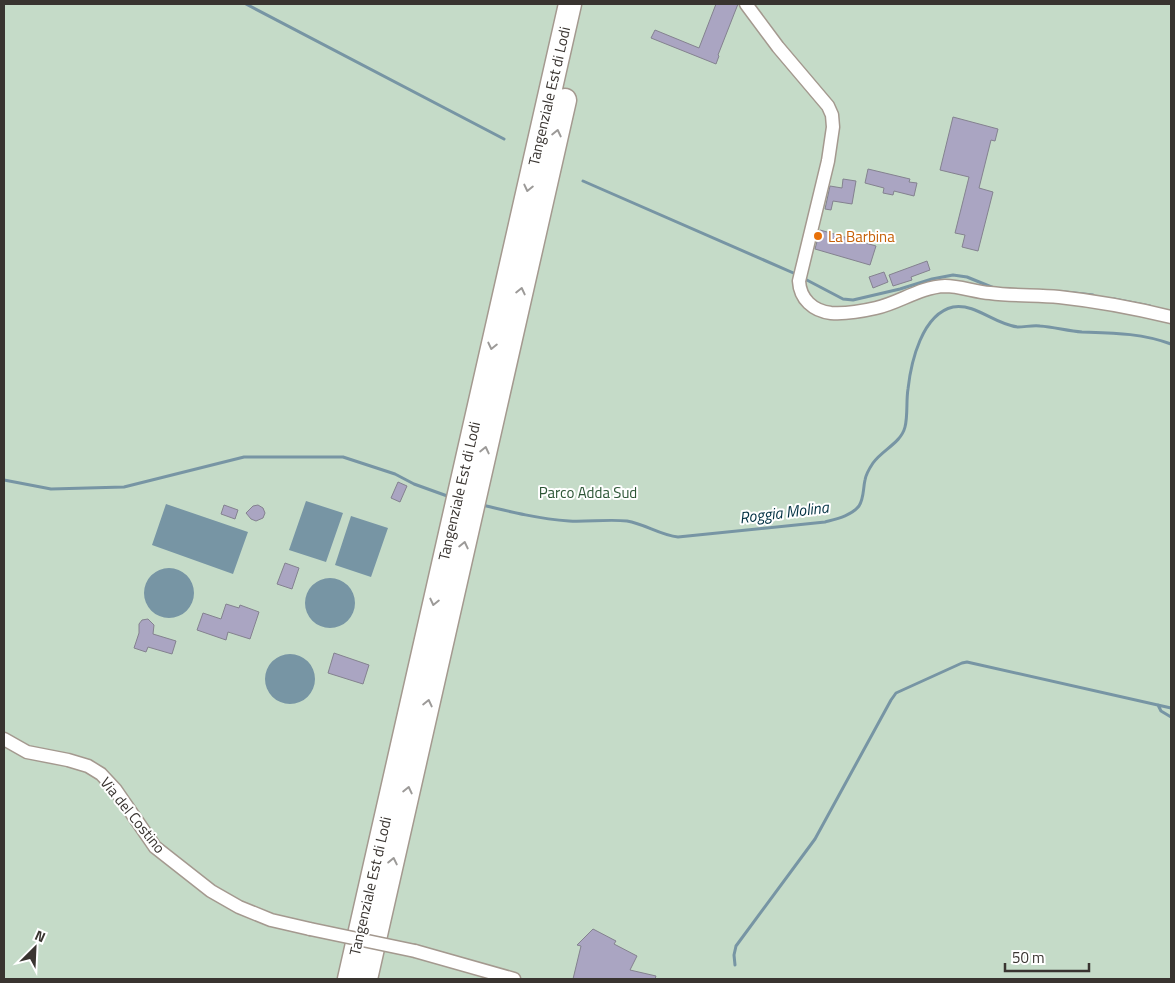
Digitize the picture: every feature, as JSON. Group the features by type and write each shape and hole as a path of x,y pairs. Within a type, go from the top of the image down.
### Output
{"highway":[{"name":"Tangenziale Est di Lodi","path":"466,500 570,4"},
{"name":"Tangenziale Est di Lodi","path":"349,979 408,756 466,500 586,4"},
{"name":"Tangenziale Est di Lodi","path":"366,979 408,756"}],"street":[{"path":"746,4 778,47 828,106 832,115 833,127 828,161 800,277 799,290 804,299 817,309 829,312 877,308 925,290 945,286 990,294 1058,297 1171,317"},
{"name":"Via del Costino","path":"4,739 27,752 88,766 101,774 115,789 155,847 211,891 239,907 271,920 415,951 514,979"}],"green space":[{"name":"Parco Adda Sud","path":"4,4 1171,4 1171,979 4,979"}],"water":[{"path":"306,501 343,513 326,562 289,550"},
{"path":"166,504 248,532 233,574 152,545"},
{"path":"351,516 388,528 371,577 335,565"},
{"path":"164,568 174,568 187,575 194,588 194,598 187,611 174,618 164,618 155,614 148,607 144,598 144,588 148,579 155,572"},
{"path":"325,578 335,578 348,585 355,598 355,608 348,621 335,628 325,628 316,624 309,617 305,608 305,598 309,589 316,582"},
{"path":"285,654 295,654 308,661 315,674 315,684 308,697 295,704 285,704 276,700 269,693 265,684 265,674 269,665 276,658"}],"building":[{"path":"716,4 738,4 716,64 651,38 655,30 699,48"},
{"path":"953,117 998,129 995,141 991,140 979,188 993,192 978,251 962,247 965,235 955,233 969,177 940,170"},
{"path":"868,169 910,179 909,182 917,183 914,196 894,191 893,195 883,193 884,188 865,183"},
{"path":"843,179 856,181 852,204 833,201 831,210 825,209 830,186 842,188"},
{"path":"820,230 876,246 870,265 815,249"},
{"path":"927,261 930,270 911,277 912,280 893,286 889,275"},
{"path":"884,272 888,282 873,288 869,277"},
{"path":"398,482 407,486 400,502 391,498"},
{"path":"224,505 238,510 235,519 221,514"},
{"path":"258,505 263,508 265,513 263,518 256,521 251,519 246,513 253,506"},
{"path":"285,563 299,568 292,589 277,584"},
{"path":"226,604 239,608 240,605 259,612 250,639 228,632 226,640 197,630 203,613 221,619"},
{"path":"148,619 154,625 153,634 176,641 172,654 148,647 146,652 134,648 139,633 139,624 142,620"},
{"path":"334,653 369,665 363,684 328,673"},
{"path":"593,929 616,941 614,944 637,956 630,970 656,976 655,979 573,979 581,946 577,945"}],"waterway":[{"path":"246,4 504,139"},
{"path":"583,181 798,275"},
{"path":"803,278 843,299 853,300 953,275 967,277 994,288"},
{"path":"1065,292 1093,295"},
{"path":"1114,299 1150,306"},
{"name":"Roggia Molina","path":"482,505 558,520 627,521 678,537 825,522 848,515 859,506 863,497 865,478 870,467 903,433 906,422 907,394 915,353 926,329 942,311 953,307 970,308 1001,322 1018,327 1037,326 1082,332 1127,334 1171,344"},
{"path":"4,480 51,489 124,487 244,457 343,457 395,474 414,484 450,497"},
{"path":"735,965 734,955 736,946 815,839 896,693 967,662 1171,708"},
{"path":"1158,705 1161,711 1171,717"}],"place":[{"name":"La Barbina","path":"818,236"}]}
